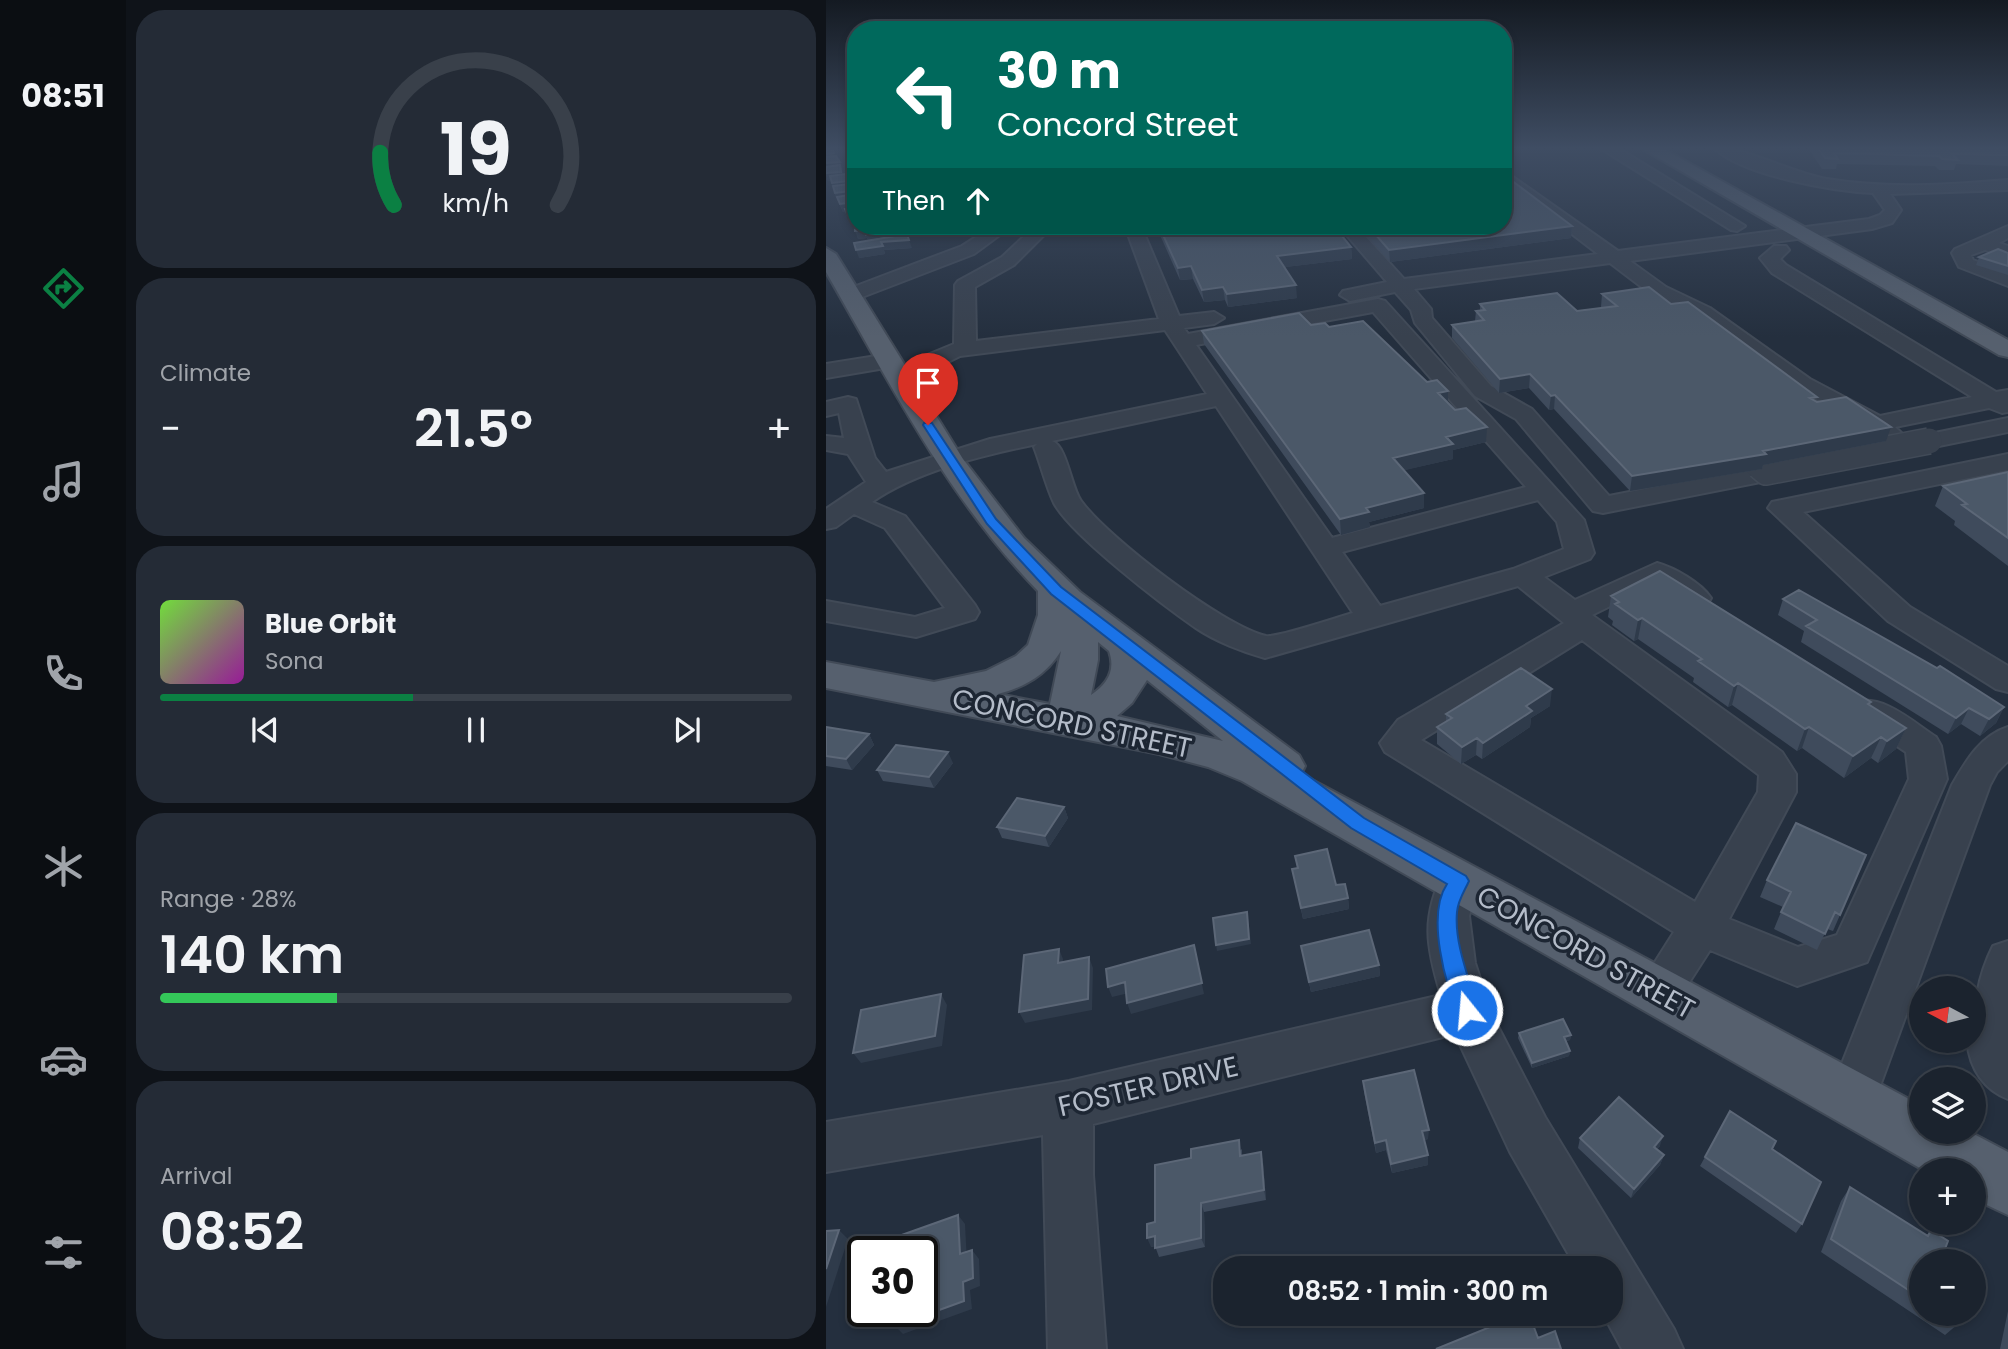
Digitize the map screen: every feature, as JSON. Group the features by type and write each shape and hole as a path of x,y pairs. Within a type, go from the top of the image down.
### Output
{"main road":[{"path":"1768,211 2008,330"},
{"path":"1776,211 2008,350"},
{"path":"826,254 950,462 991,522 1056,590 1357,823"},
{"path":"916,691 988,684 1033,663 1046,649 1053,635 1058,615 1056,590"},
{"path":"1056,590 1076,630 1080,647 1070,695 1072,721 1103,708 1122,691 1131,668 1126,645"},
{"name":"CONCORD STREET","path":"826,675 1159,739 1220,755 1276,778 2008,1185"}],"street":[{"path":"1355,235 1421,309 1422,319 1483,391 1522,412 1603,505 1900,445 1877,429 1834,407 1707,314 1659,291 1552,211"},
{"path":"1596,244 1737,226 1712,211"},
{"path":"1616,258 1684,256 1780,260 1823,240 1886,219 1890,211"},
{"path":"1684,256 1823,240 1890,230 1904,224"},
{"path":"850,295 968,250 990,235"},
{"path":"965,348 965,285 1005,264 1036,235"},
{"path":"1137,235 1177,331 1373,619"},
{"path":"2008,252 1996,237 1961,253 1965,263 2008,280"},
{"path":"1177,331 1240,314 1401,285 1616,258 1823,240"},
{"path":"1780,260 2003,403"},
{"path":"907,388 920,370 935,358 965,348 1177,331 1378,305 1570,520 1580,553 1523,575 1265,649 1209,622 1135,566 1092,528 1069,503 1047,447"},
{"path":"826,372 889,361"},
{"path":"1877,429 2003,403"},
{"path":"826,409 848,404 859,438 857,448 871,475 883,481"},
{"path":"950,462 1047,447 1226,404"},
{"path":"826,521 883,481 1005,443 1226,404"},
{"path":"1751,459 1766,472 2008,425"},
{"path":"826,443 857,448"},
{"path":"1325,548 1543,491"},
{"path":"826,611 916,627 964,612 895,522 850,502"},
{"path":"1726,618 1657,572 1578,619 1410,729 1398,743 1701,927 1797,967 1852,949 1928,779 1923,746 1842,693"},
{"path":"1523,575 1769,761 1778,774 1777,792 1701,927 1658,992"},
{"path":"1852,1099 1971,785 1983,763 2008,740"},
{"path":"1459,881 1450,896 1446,914 1451,952 1467,1010 1492,1070 1600,1256"},
{"path":"2008,960 1989,1043 1995,1063 2008,1076"},
{"name":"FOSTER DRIVE","path":"826,1147 925,1133 1068,1105 1467,1010"},
{"path":"1068,1105 1067,1175 1077,1349"},
{"path":"1623,1295 1654,1349"}],"lane":[{"path":"2008,461 1782,508 1899,614 2008,681"}],"building":[{"path":"1512,211 1552,211 1572,226 1512,234"},
{"path":"901,235 907,235 909,240 881,242 883,246 856,250 854,243"},
{"path":"1163,235 1341,235 1351,247 1277,256 1296,285 1227,294 1223,287 1202,290 1191,266 1178,268"},
{"path":"1376,235 1503,235 1389,250"},
{"path":"1998,249 2008,253 2008,266 1979,257"},
{"path":"1649,287 1671,304 1688,302 1817,397 1810,398 1817,402 1846,397 1891,427 1763,451 1766,454 1632,476 1555,395 1551,396 1530,374 1500,379 1452,325 1484,320 1476,311 1485,310 1480,304 1557,293 1577,311 1617,306 1602,294"},
{"path":"1299,313 1311,325 1325,323 1329,327 1363,321 1427,382 1437,380 1448,391 1438,393 1455,410 1466,408 1487,427 1446,437 1453,444 1393,458 1424,493 1366,508 1369,512 1340,519 1202,331"},
{"path":"2008,472 2008,538 1962,505 1967,504 1943,486"},
{"path":"1660,571 1871,702 1868,704 1906,728 1887,741 1881,737 1853,756 1809,727 1805,729 1738,683 1734,686 1698,661 1702,659 1642,618 1638,620 1615,604 1619,602 1611,596"},
{"path":"1799,590 1937,668 1940,666 2004,707 1989,719 1969,708 1956,718 1806,626 1817,620 1783,599"},
{"path":"1521,668 1552,689 1526,706 1532,711 1483,743 1477,738 1462,747 1437,727 1452,718 1446,714"},
{"path":"826,727 869,734 846,759 826,756"},
{"path":"896,745 948,752 929,777 877,770"},
{"path":"1017,798 1064,807 1045,836 997,827"},
{"path":"1796,823 1866,855 1840,915 1835,912 1825,934 1781,912 1791,892 1767,880"},
{"path":"1327,849 1336,885 1345,884 1348,898 1301,908 1292,869 1298,868 1295,856"},
{"path":"1247,912 1249,939 1216,945 1213,918"},
{"path":"1369,930 1379,965 1309,982 1301,946"},
{"path":"1194,945 1202,983 1127,1003 1125,982 1108,987 1106,969"},
{"path":"1059,949 1058,963 1089,957 1088,999 1019,1012 1024,955"},
{"path":"941,994 935,1036 853,1053 861,1010"},
{"path":"1563,1019 1571,1035 1564,1037 1570,1051 1532,1063 1519,1033"},
{"path":"1414,1070 1429,1130 1422,1131 1428,1155 1391,1164 1386,1140 1375,1143 1363,1081"},
{"path":"1619,1097 1663,1136 1654,1147 1664,1155 1634,1189 1580,1138"},
{"path":"1730,1111 1776,1141 1772,1149 1821,1182 1802,1224 1705,1157"},
{"path":"1239,1140 1240,1156 1261,1152 1264,1190 1201,1203 1201,1238 1155,1248 1155,1236 1147,1238 1147,1224 1155,1222 1155,1165 1191,1158 1191,1149"},
{"path":"1850,1187 1909,1224 1909,1235 1939,1235 1948,1241 1945,1249 1909,1249 1909,1290 1831,1239"},
{"path":"958,1215 960,1254 972,1250 973,1278 963,1282 964,1301 938,1310 938,1236 899,1236"},
{"path":"839,1230 826,1269 826,1231"},
{"path":"1493,1326 1534,1326 1538,1338 1555,1331 1561,1349 1436,1349"}],"route":[{"path":"928,425 991,522 1056,590 1078,609 1357,823 1459,881 1450,896 1446,914 1451,952 1467,1010"}]}
